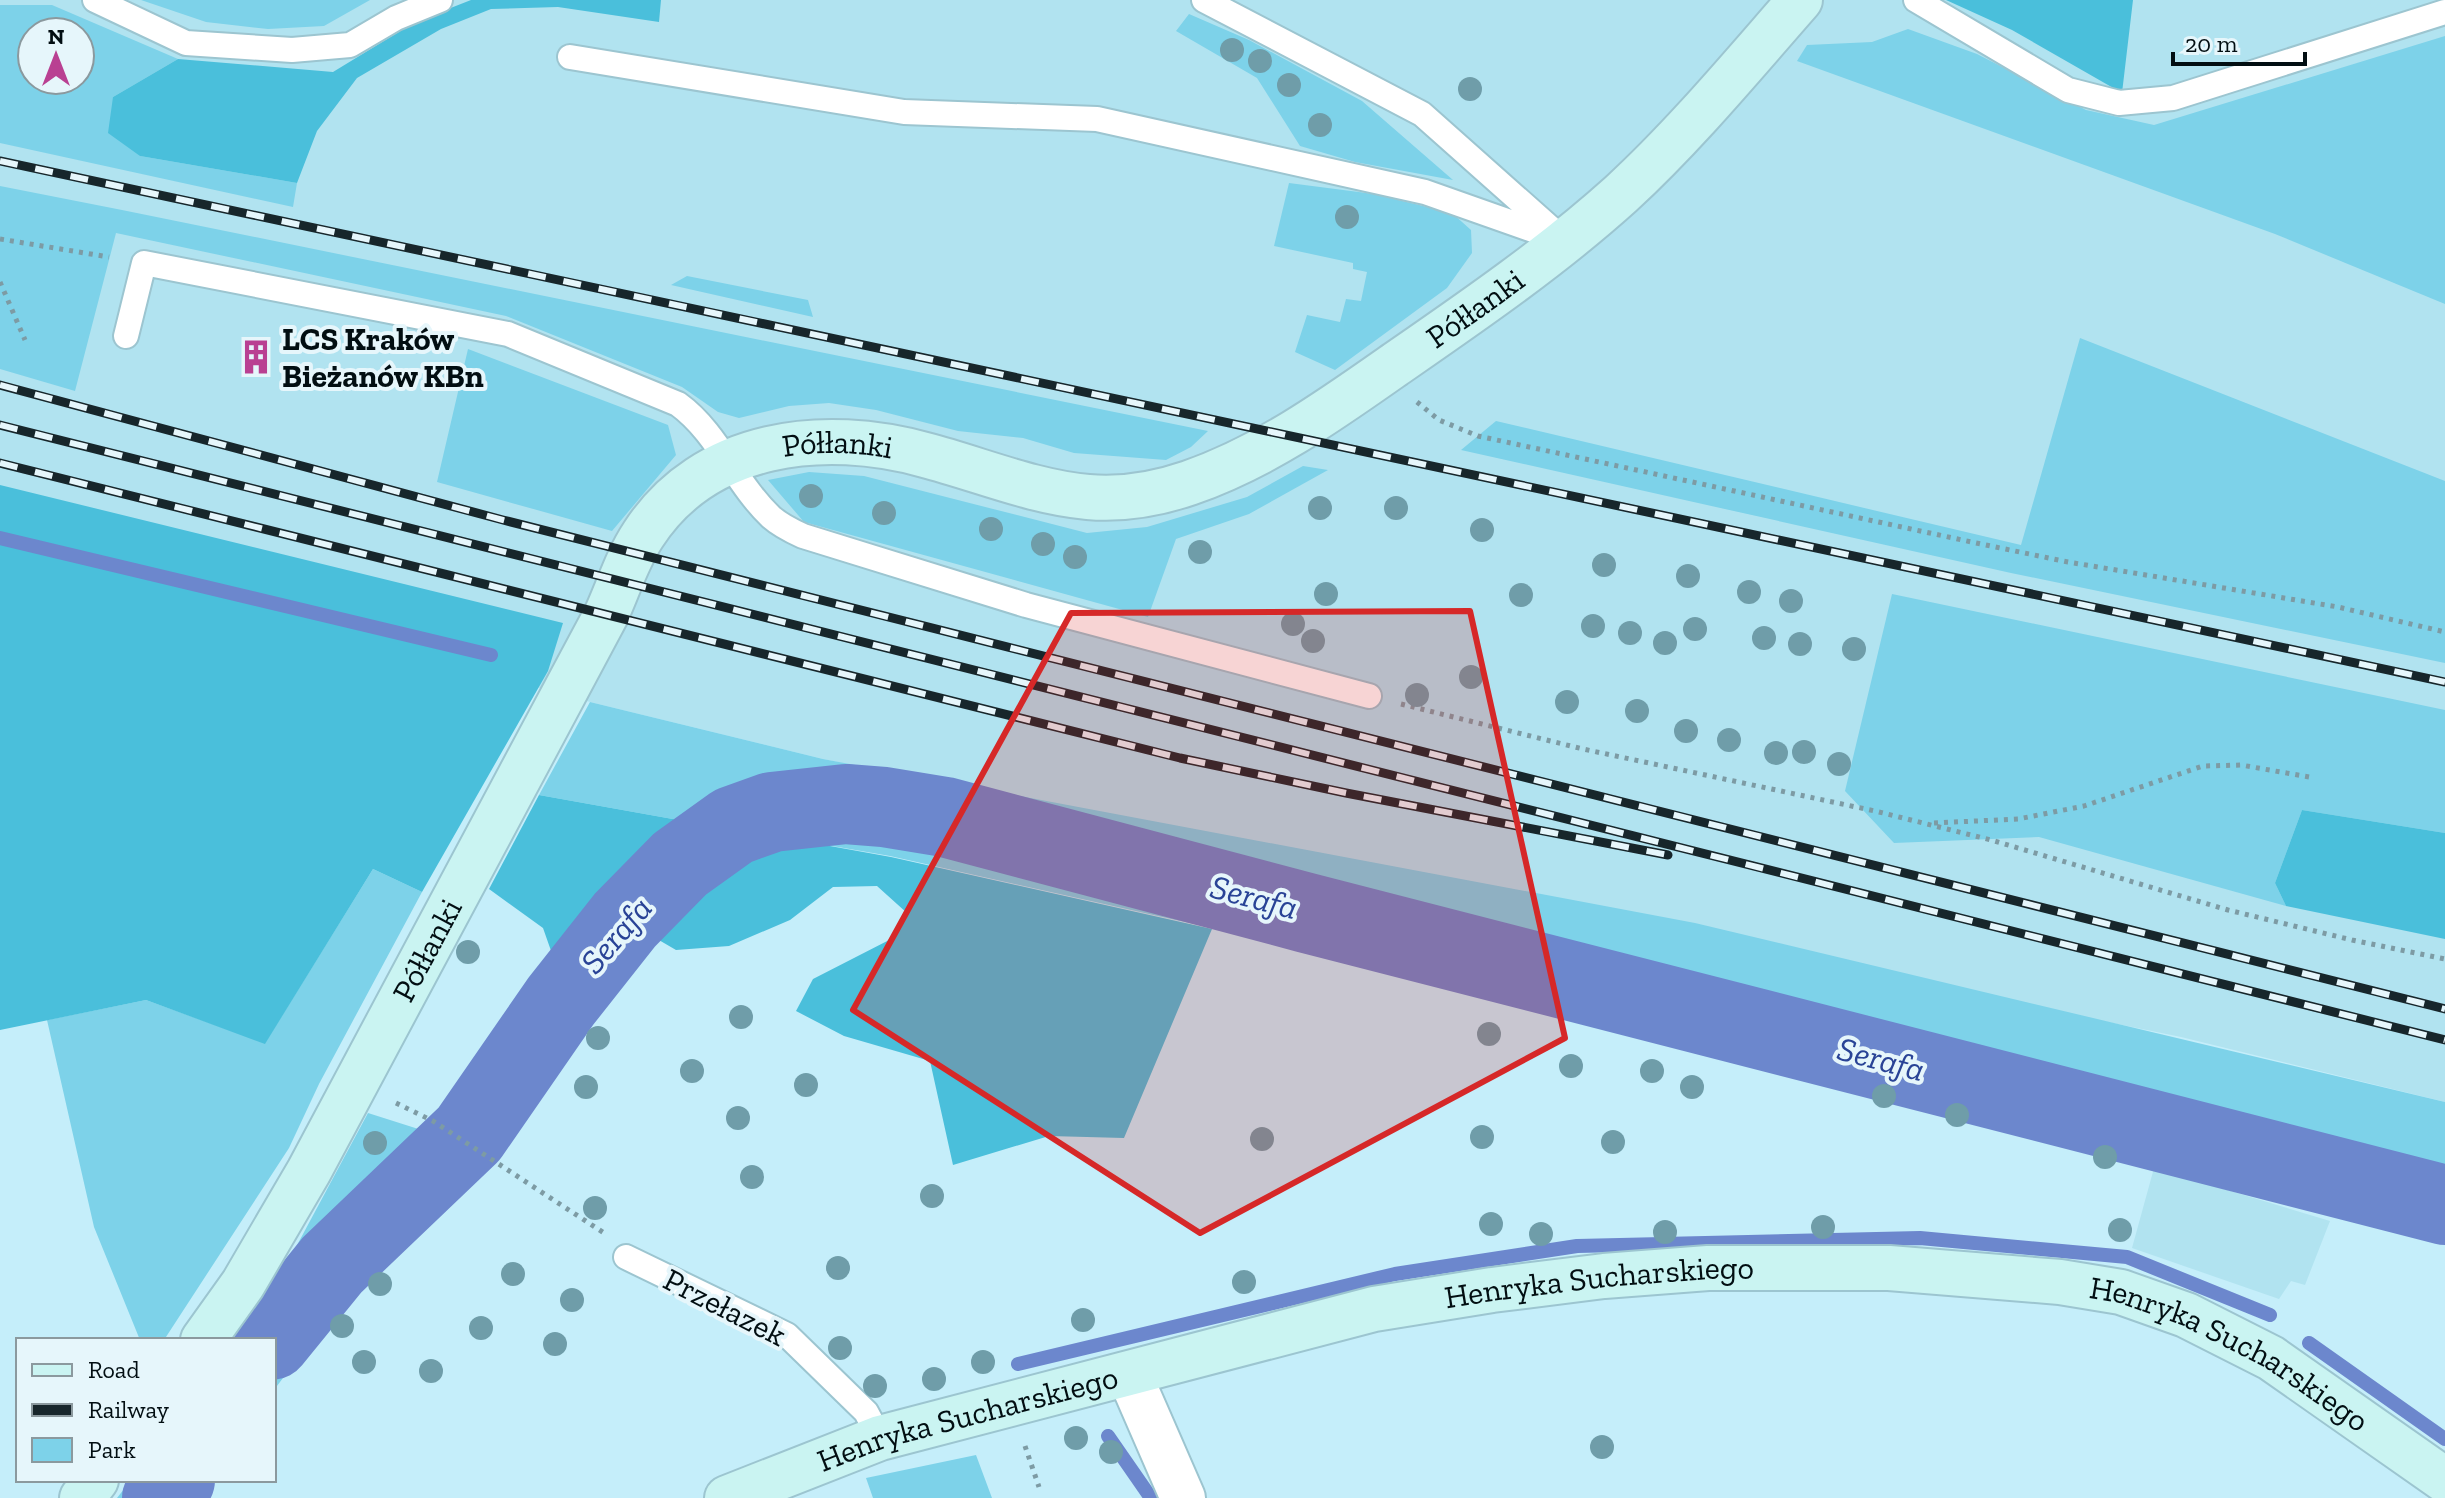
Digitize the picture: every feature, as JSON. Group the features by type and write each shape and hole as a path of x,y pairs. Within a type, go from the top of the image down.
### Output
{"street":[{"name":"Półłanki","path":"204,1338 243,1284 309,1171 606,615 642,536 687,486 728,461 792,443 857,442 923,454 1063,494 1113,498 1189,483 1252,457 1288,437 1382,374 1528,271 1564,241 1647,169 1800,0"},
{"name":"Henryka Sucharskiego","path":"727,1498 880,1438 1374,1309 1604,1276 1708,1268 1889,1268 2121,1292 2186,1315 2271,1358 2445,1480"},
{"path":"1129,1374 1183,1498"},
{"path":"82,1498 94,1482"}],"lane":[{"path":"95,0 186,43 292,50 350,45 396,18 440,0"},
{"path":"1204,0 1422,114 1564,241"},
{"path":"1916,0 2068,90 2119,103 2173,98 2409,12 2445,12"},
{"path":"570,57 904,112 1097,119 1425,192 1564,241"},
{"path":"126,336 144,263 508,334 678,404 694,415 756,501 772,518 786,528 820,543 1026,605 1369,696"},
{"name":"Przełazek","path":"626,1257 787,1335 866,1412 880,1438"}],"path":[{"path":"0,239 144,263"},
{"path":"0,282 25,340"},
{"path":"1382,374 1439,420 1478,436 2010,550 2338,607 2445,632"},
{"path":"1369,696 1583,749 1925,823 2228,910 2445,959"},
{"path":"1925,823 2018,819 2084,806 2203,766 2241,765 2309,777"},
{"path":"423,1115 600,1228 626,1257"},
{"path":"1025,1445 1039,1487"}],"highlighted area":[{"path":"1470,611 1565,1038 1200,1233 853,1010 1071,613"}],"shaded area":[{"path":"0,0 2445,0 2445,1102 2181,1037 823,759 590,702 0,539"},
{"path":"471,0 661,0 659,22 558,7 491,9 441,29 357,78 317,131 297,183 140,156 108,133 113,97 178,59 333,72 415,22"},
{"path":"1946,0 2133,0 2122,93 2012,30"},
{"path":"0,485 563,623 548,671 422,892 373,869 265,1044 146,1000 0,1030"},
{"path":"539,795 695,823 636,865 556,965 543,928 489,889"},
{"path":"2302,810 2445,833 2445,939 2286,906 2275,883"},
{"path":"752,832 891,857 1212,929 1124,1138 1049,1136 953,1165 930,1061 844,1036 796,1011 813,979 895,937 907,913 877,886 833,887 790,920 729,946 676,950 652,936 680,898"},
{"path":"2154,1168 2330,1221 2305,1285 2291,1281 2279,1299 2132,1248"}],"green space":[{"path":"141,0 370,0 324,26 268,29 206,22"},
{"path":"0,5 52,5 78,16 16,16 16,96 96,96 96,24 178,59 113,97 140,156 297,183 293,207 0,143"},
{"path":"1189,14 1249,40 1362,101 1453,180 1355,162 1300,146 1257,78 1176,31"},
{"path":"1908,29 1977,54 2086,110 2154,125 2445,36 2445,304 2275,234 1797,61 1807,45 1872,42"},
{"path":"1289,183 1374,194 1452,213 1471,230 1472,253 1447,288 1335,370 1295,352 1307,315 1340,322 1346,299 1361,301 1367,272 1353,269 1353,263 1274,246"},
{"path":"0,186 1208,431 1191,447 1166,460 1074,453 1023,438 958,431 876,410 829,403 789,406 739,418 718,412 682,387 506,316 116,233 75,391 0,369"},
{"path":"687,276 808,300 813,317 671,285"},
{"path":"2080,338 2445,481 2445,663 2011,573 1461,450 1496,421 2021,545"},
{"path":"468,349 668,425 676,455 612,531 437,482"},
{"path":"1303,466 1328,470 1249,514 1176,539 1148,617 804,522 768,480 809,472 864,476 1087,533 1147,527 1247,497"},
{"path":"1892,594 2445,710 2445,833 2302,810 2275,883 2286,906 2039,837 1894,843 1845,791"},
{"path":"590,702 823,759 1695,923 2445,1102 2445,1221 2173,1143 890,856 752,832 680,898 492,1159 423,1231 342,1299 276,1387 276,1338 237,1338 274,1288 368,1113 431,1133 459,1105 543,981 636,865 695,823 539,795"},
{"path":"373,869 422,892 319,1084 289,1148 165,1338 139,1338 94,1227 47,1020 146,1000 265,1043"},
{"path":"976,1455 992,1498 873,1498 866,1478"},
{"path":"129,1482 209,1482 197,1498 117,1498"}],"waterway":[{"path":"0,538 491,655"},
{"name":"Serafa","path":"273,1338 332,1265 469,1134 561,1001 625,920 680,864 733,826 772,812 846,804 945,817 2445,1205"},
{"path":"1018,1364 1395,1274 1577,1246 1920,1238 2127,1257 2270,1315"},
{"path":"2309,1343 2445,1439"},
{"path":"1108,1436 1151,1498"},
{"name":"Serafa","path":"162,1498 174,1482"}],"railway":[{"path":"0,161 2445,682"},
{"path":"0,385 503,520 2445,1009"},
{"path":"0,425 2445,1040"},
{"path":"0,463 1180,758 1668,855"}],"place":[{"name":"LCS Kraków Bieżanów KBn","path":"256,357"}]}
